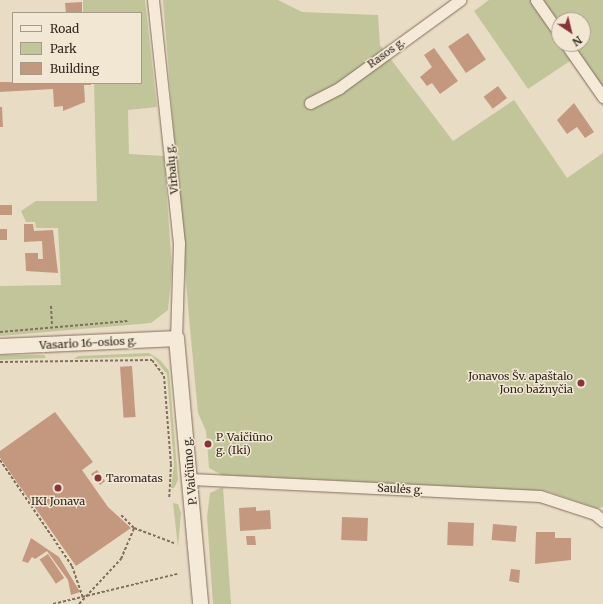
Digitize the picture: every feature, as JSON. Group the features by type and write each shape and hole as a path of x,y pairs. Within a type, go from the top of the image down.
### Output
{"main road":[{"name":"Vasario 16-osios g.","path":"0,346 176,338"},
{"name":"P. Vaičiūno g.","path":"176,338 191,479 200,604"}],"street":[{"name":"Virbalų g.","path":"153,0 179,243 176,338"},
{"name":"Rasos g.","path":"310,104 339,88 460,0"},
{"path":"536,0 551,22"},
{"path":"572,52 603,97"},
{"name":"Saulės g.","path":"191,479 540,496 596,514 603,521"}],"path":[{"path":"51,306 52,325"},
{"path":"0,332 52,325 128,321"},
{"path":"0,362 152,360 164,376 171,464 169,497"},
{"path":"0,460 72,566 83,598"},
{"path":"121,515 134,528 174,543"},
{"path":"79,604 121,559 134,528"},
{"path":"53,604 83,598 177,574"}],"green space":[{"path":"83,0 145,0 157,107 128,110 129,154 164,156 172,269 168,310 151,323 0,336 0,286 61,285 58,228 36,228 35,222 26,222 21,211 36,201 97,201 94,84 142,84 142,12 83,12"},
{"path":"163,0 278,0 302,12 378,15 380,45 453,141 514,100 567,178 603,153 603,507 597,508 546,491 222,475 209,468 206,431 198,413"},
{"path":"489,0 603,0 603,107 570,61 528,89 474,11"},
{"path":"149,353 160,360 169,371 178,480 174,488 171,488 174,465 167,374 152,356 74,359 78,356"},
{"path":"0,355 44,355 46,358 0,360"},
{"path":"223,487 231,604 213,604 207,517 210,493"},
{"path":"173,503 178,504 181,513 178,547"}],"building":[{"path":"82,2 82,12 66,12 65,3"},
{"path":"468,33 486,60 466,73 448,46"},
{"path":"434,48 458,81 440,94 432,83 427,86 420,77 432,67 424,55"},
{"path":"0,82 12,82 12,84 91,84 84,85 85,102 63,111 63,106 54,107 53,89 0,92"},
{"path":"498,86 507,98 493,109 484,97"},
{"path":"574,103 594,132 585,138 577,127 567,134 557,120"},
{"path":"0,107 2,107 3,127 0,127"},
{"path":"0,205 12,205 12,215 0,215"},
{"path":"24,224 33,224 34,231 53,230 58,273 26,271 25,253 38,253 38,259 43,259 42,241 24,242"},
{"path":"0,229 7,229 7,240 0,240"},
{"path":"132,366 136,417 124,418 120,367"},
{"name":"IKI Jonava","path":"55,412 93,462 82,470 108,507 131,528 76,566 0,458 0,451"},
{"name":"Taromatas","path":"97,470 105,481 100,485 91,474"},
{"path":"256,507 256,511 270,510 271,529 240,531 239,508"},
{"path":"342,517 368,518 367,541 341,540"},
{"path":"448,522 474,523 473,546 447,545"},
{"path":"493,524 517,526 516,542 492,540"},
{"path":"536,532 555,532 555,538 571,538 571,560 535,564"},
{"path":"246,536 255,536 256,545 247,545"},
{"path":"31,538 59,557 80,592 71,595 68,580 47,551 35,559 32,557 28,563 22,561"},
{"path":"48,554 64,578 56,584 40,560"},
{"path":"511,569 520,570 519,583 509,581"}],"place":[{"name":"Jonavos Šv. apaštalo Jono bažnyčia","path":"581,383"},
{"name":"P. Vaičiūno g. (Iki)","path":"208,444"},
{"name":"Taromatas","path":"98,478"},
{"name":"IKI Jonava","path":"58,488"}]}
